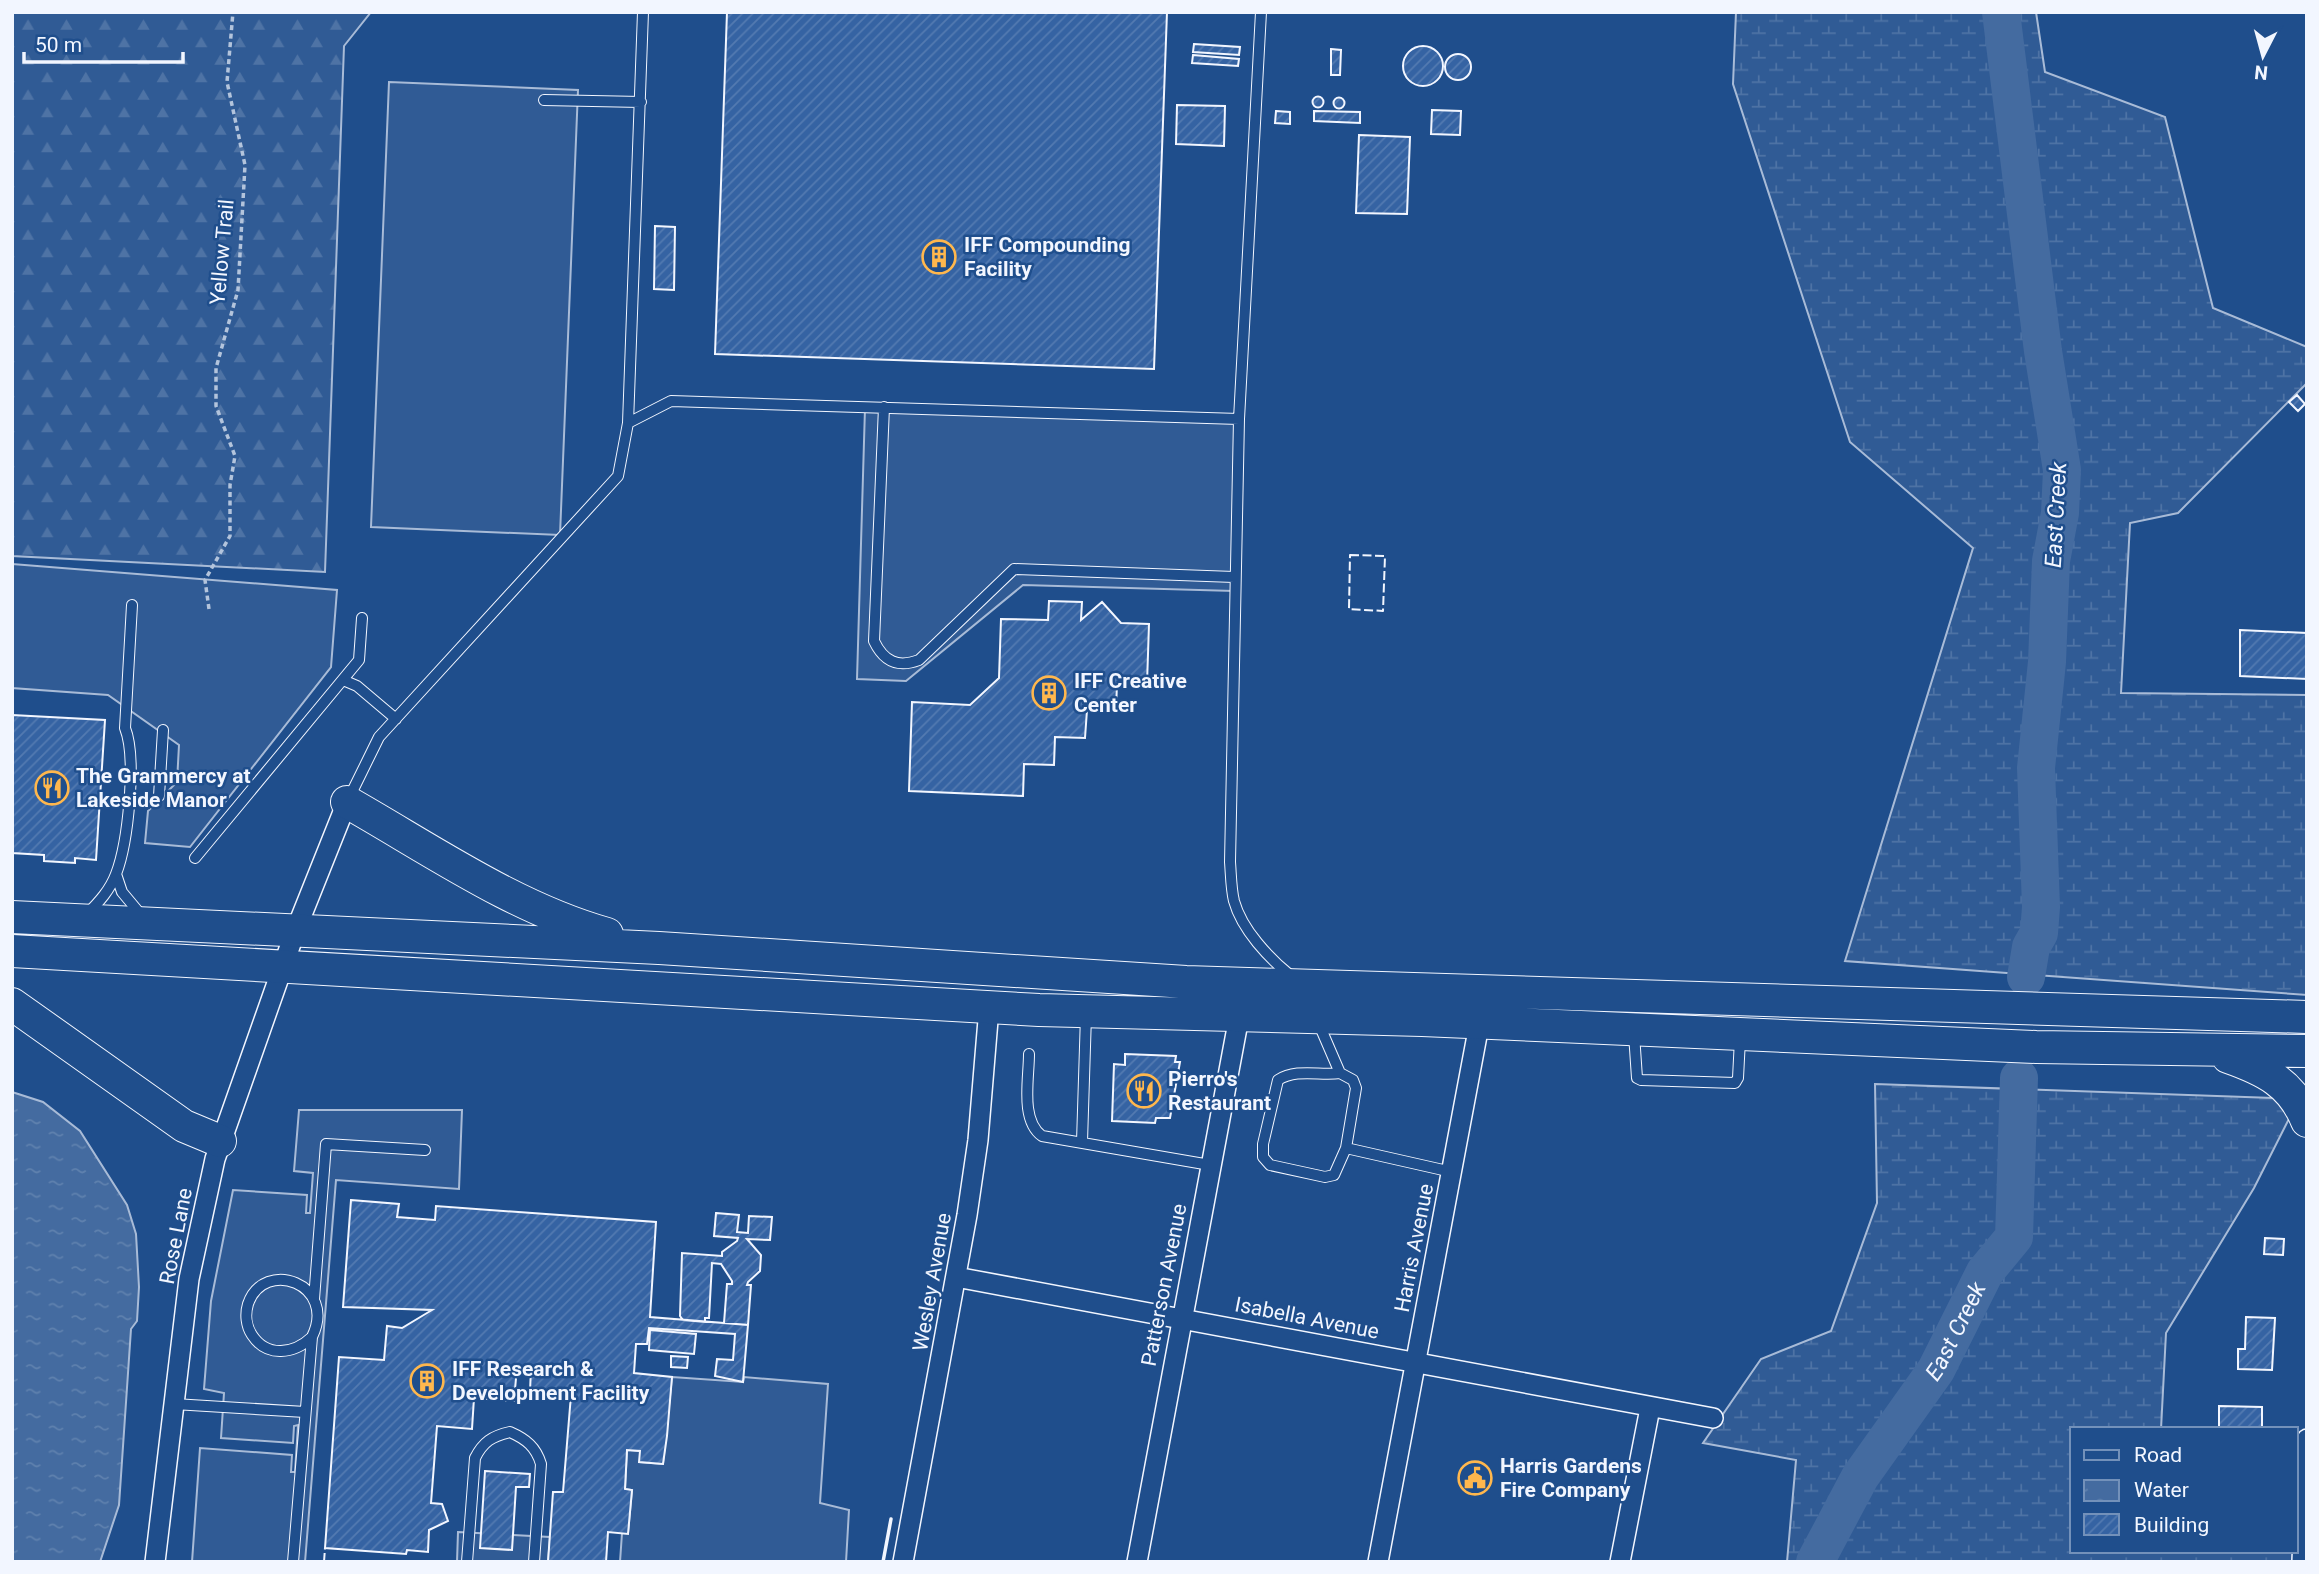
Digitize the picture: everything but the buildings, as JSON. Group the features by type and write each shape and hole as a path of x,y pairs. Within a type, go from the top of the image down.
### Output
{"highway":[{"path":"347,802 511,894 572,924 659,948"},
{"path":"12,917 295,933 659,948 1186,982 2307,1017"},
{"path":"12,951 284,964 989,1007 1239,1017 1422,1020 1479,1025 2036,1047 2307,1052"},
{"path":"12,1004 184,1126 220,1141"},
{"path":"2204,1048 2272,1075 2295,1096 2307,1121"}],"street":[{"name":"Rose Lane","path":"155,1562 189,1279 220,1141 295,933 347,802"},
{"name":"Wesley Avenue","path":"903,1562 956,1277 978,1140 989,1007"},
{"name":"Patterson Avenue","path":"1137,1562 1239,1017"},
{"name":"Harris Avenue","path":"1378,1562 1479,1025"},
{"name":"Isabella Avenue","path":"956,1277 1713,1418"},
{"path":"1620,1562 1650,1408"},
{"path":"2302,1562 2307,1439"}],"lane":[{"path":"347,802 379,737 618,477 628,423 643,12"},
{"path":"1261,12 1239,419 1230,862 1234,902 1251,932 1274,962 1303,985"},
{"path":"544,100 641,102"},
{"path":"628,423 671,401 1239,419"},
{"path":"884,407 874,641 880,654 890,662 905,665 919,660 1014,569 1234,577"},
{"path":"80,921 104,895 116,873 125,843 132,745 125,728 132,605"},
{"path":"195,858 359,660 362,618"},
{"path":"343,680 357,686 396,719"},
{"path":"159,796 163,730"},
{"path":"116,873 127,899 150,924"},
{"path":"1082,1142 1086,1011"},
{"path":"1316,1018 1340,1073"},
{"path":"1634,1031 1637,1078 1641,1080 1735,1083 1738,1079 1740,1035"},
{"path":"1029,1055 1032,1129 1042,1136 1210,1165"},
{"path":"1299,1073 1319,1076 1340,1073 1353,1080 1356,1088 1346,1148 1334,1175 1325,1177 1270,1165 1263,1157 1263,1144 1278,1080 1299,1073"},
{"path":"293,1562 312,1337 318,1315 314,1300 326,1144 425,1150"},
{"path":"1346,1148 1452,1172"},
{"path":"312,1337 293,1350 270,1349 251,1334 246,1310 258,1289 280,1279 302,1286 314,1300"},
{"path":"174,1404 305,1412"},
{"path":"467,1562 475,1458 480,1447 489,1439 510,1432 538,1452 541,1464 534,1562"}],"path":[{"name":"Yellow Trail","path":"209,610 205,580 230,536 230,485 235,456 216,406 216,368 238,290 245,165 227,82 233,12"}],"green space":[{"path":"12,12 371,12 344,46 325,572 12,556"},
{"path":"1736,12 2036,12 2045,72 2165,117 2213,308 2307,347 2307,383 2178,513 2130,523 2121,693 2307,695 2307,995 1845,961 1973,548 1850,442 1733,84"},
{"path":"1875,1084 2299,1099 2254,1188 2166,1333 2161,1427 2070,1427 2070,1553 2296,1553 2298,1562 1787,1562 1796,1460 1703,1443 1761,1359 1831,1331 1877,1203"}],"shaded area":[{"path":"389,82 578,90 560,535 371,527"},
{"path":"865,408 1239,419 1234,591 1023,585 906,681 857,679"},
{"path":"12,564 337,590 331,667 190,847 145,843 148,811 177,782 179,745 108,695 12,688"},
{"path":"299,1110 462,1110 459,1189 336,1180 305,1562 192,1562 200,1448 292,1455 291,1472 295,1472 298,1425 294,1426 293,1443 221,1438 224,1393 204,1389 211,1301 233,1190 307,1195 306,1213 310,1213 313,1173 294,1171"},
{"path":"672,1377 743,1382 744,1377 828,1384 820,1503 849,1510 846,1562 620,1562 622,1533 628,1533 632,1490 625,1489 627,1450 640,1451 640,1462 663,1464"},
{"path":"458,1532 550,1537 548,1562 457,1562"}],"water":[{"path":"12,1092 43,1102 80,1131 127,1205 136,1234 139,1287 137,1321 131,1329 119,1505 100,1562 12,1562"}],"waterway":[{"name":"East Creek","path":"2001,12 2043,351 2062,470 2060,513 2051,561 2047,662 2036,768 2041,907 2039,933 2031,947 2026,977"},
{"name":"East Creek","path":"1815,1562 1860,1477 1936,1370 1985,1272 2014,1237 2019,1078"}],"fence":[{"path":"1350,555 1385,556 1383,611 1349,609 1350,555"},
{"path":"324,1562 325,1548"}],"wall":[{"path":"883,1562 891,1519"}],"place":[{"name":"IFF Compounding Facility","path":"939,257"},
{"name":"IFF Creative Center","path":"1049,693"},
{"name":"The Grammercy at Lakeside Manor","path":"52,788"},
{"name":"Pierro's Restaurant","path":"1144,1091"},
{"name":"IFF Research & Development Facility","path":"427,1381"},
{"name":"Harris Gardens Fire Company","path":"1475,1478"}]}
